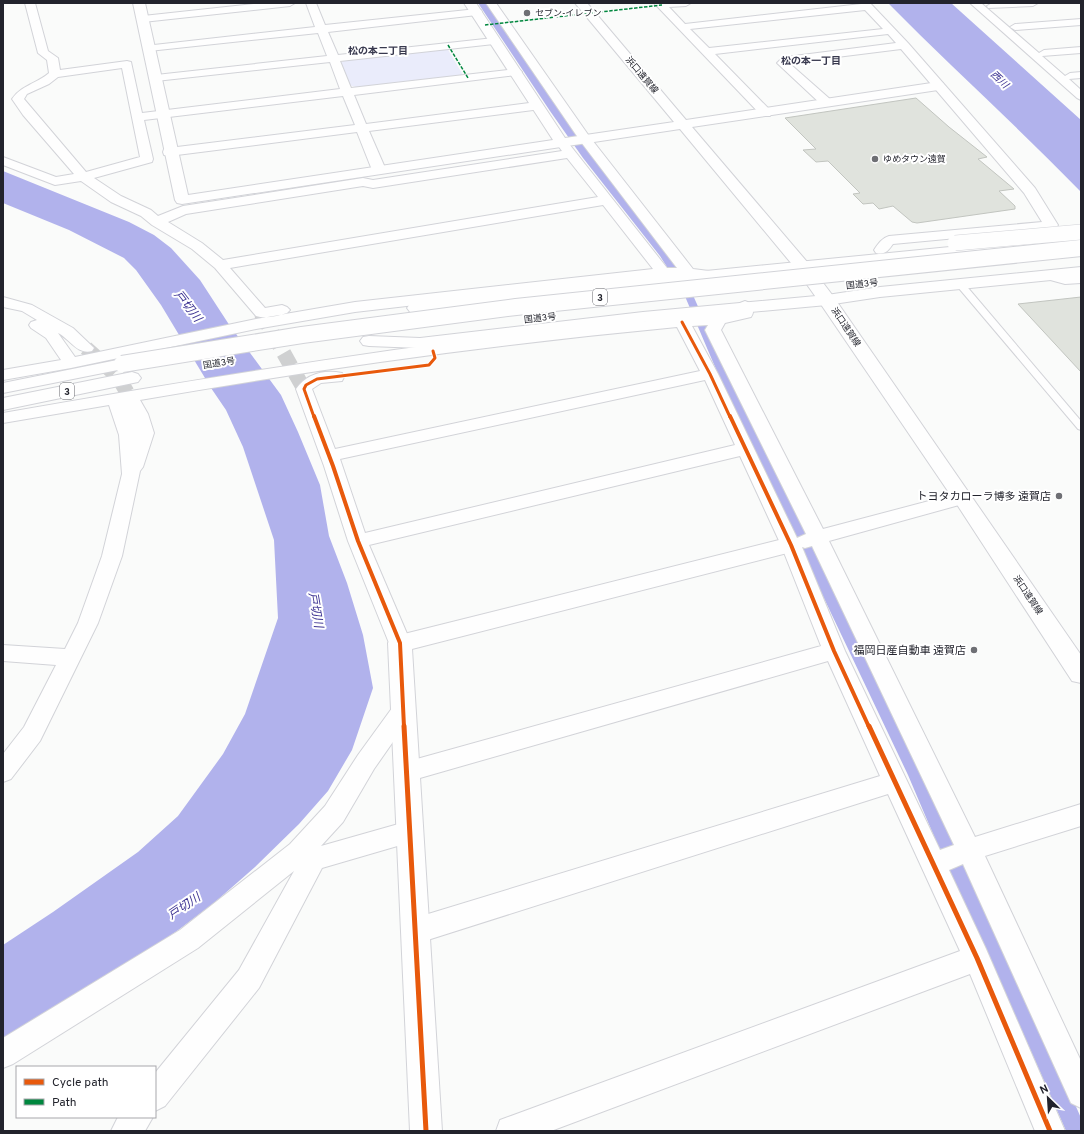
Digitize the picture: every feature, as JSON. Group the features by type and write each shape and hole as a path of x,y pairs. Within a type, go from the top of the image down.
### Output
{"main road":[{"path":"140,3 156,78 169,152 182,200 585,138 766,113 938,86"},
{"name":"浜口遠賀線","path":"580,3 802,266 963,498 1081,674"},
{"path":"474,8 516,72 536,106 561,142"},
{"path":"135,363 279,331 422,303 722,275 864,259 1079,240"},
{"name":"国道3号","path":"3,389 135,363 327,331 1079,240"},
{"name":"国道3号","path":"3,404 135,363 293,351 484,325 630,308 1081,262"},
{"path":"368,341 427,347 745,306 827,300 880,292 1081,272"},
{"path":"426,1131 414,931 400,643 791,545"}],"street":[{"path":"30,3 43,53 52,58 55,74"},
{"path":"143,19 290,3"},
{"path":"311,3 332,58 379,170"},
{"path":"491,3 585,138 688,273"},
{"path":"661,4 686,3"},
{"path":"975,3 1081,96"},
{"path":"990,4 1033,3"},
{"path":"661,4 682,28 766,113"},
{"path":"990,4 1044,53 1076,75 1081,85"},
{"path":"682,28 866,5 904,45 1030,191 1051,224 889,240 881,250"},
{"path":"149,48 321,29 474,8"},
{"path":"1015,27 1081,22"},
{"path":"707,52 890,31"},
{"path":"156,78 494,40"},
{"path":"827,103 783,64 786,60 904,45"},
{"path":"1044,53 1081,50"},
{"path":"3,161 55,181 83,177 147,159 127,64 55,74 45,82 23,92 18,99 27,112 83,177 116,199 152,218 197,246 220,265 261,313 402,291 418,292 422,303"},
{"path":"137,117 516,72"},
{"path":"169,152 536,106"},
{"path":"561,142 663,272"},
{"path":"152,218 183,210 363,182 373,184 570,154"},
{"path":"152,218 182,200"},
{"path":"220,265 606,200"},
{"path":"864,259 881,250 955,243 1079,240"},
{"path":"3,375 71,362 135,363 256,324 355,307 422,303 663,272 722,275"},
{"path":"1048,275 1065,280 1081,279"},
{"path":"71,362 52,335 3,302 27,308 67,331 86,348"},
{"path":"3,418 427,347 719,319 745,314 745,306"},
{"path":"719,319 713,330 818,538 969,850 1081,1093"},
{"path":"682,322 710,374 744,449 791,545 834,651 896,781 977,958 1050,1131"},
{"path":"400,643 358,541 333,466 304,389 306,385 317,379 427,365 432,363 435,358 427,347"},
{"path":"328,456 710,374"},
{"path":"3,772 32,734 71,658 88,623 112,556 131,474 145,434 139,414 123,399"},
{"path":"358,541 744,449"},
{"path":"791,545 963,498"},
{"path":"406,772 834,651"},
{"path":"3,653 71,658"},
{"path":"156,1095 249,979 309,853 366,762 403,710"},
{"path":"414,931 896,781"},
{"path":"934,864 969,850 1081,815"},
{"path":"3,1054 189,939 309,853 409,832"},
{"path":"511,1131 977,958"},
{"path":"126,1131 137,1118"}],"lane":[{"path":"960,284 1081,427"}],"shaded area":[{"path":"447,48 463,75 356,87 349,85 340,63 346,60"}],"water":[{"path":"478,3 487,3 570,122 680,266 716,347 821,561 1038,1020 1081,1118 1081,1131 1066,1131 993,965 939,848 908,775 724,388 684,294 660,256 583,158"},
{"name":"西川","path":"888,3 951,3 1081,120 1081,192 1033,144"},
{"name":"戸切川","path":"3,171 129,222 154,235 171,248 200,280 228,323 281,395 298,432 320,485 329,536 347,583 363,635 373,688 352,750 328,791 299,824 255,867 214,903 177,931 107,977 3,1039 3,945 138,852 178,816 223,754 245,714 278,618 274,540 243,447 226,410 161,305 136,270 124,258 69,230 3,203"}],"building":[{"name":"ゆめタウン遠賀","path":"916,98 949,127 987,157 978,159 1014,189 999,191 1015,206 1015,209 917,223 912,222 893,206 879,209 873,203 863,204 853,194 860,193 828,161 816,162 803,150 816,149 785,118"},
{"path":"1081,297 1081,372 1018,304"}],"tunnel":[{"path":"261,313 304,389"},
{"path":"86,348 118,377 131,399"}],"marked path":[{"path":"485,25 662,5"},
{"path":"448,45 468,78"}],"cycle path":[{"path":"682,322 710,374 791,545 834,651 977,958 1050,1131"},
{"path":"426,1131 400,643 358,541 333,466 304,389 306,385 317,379 429,365 435,358 433,351"}],"place":[{"name":"セブン-イレブン","path":"527,13"},
{"name":"ゆめタウン遠賀","path":"875,159"},
{"name":"トヨタカローラ博多 遠賀店","path":"1059,496"},
{"name":"福岡日産自動車 遠賀店","path":"974,650"}],"district":[{"name":"松の本二丁目","path":"378,50"},
{"name":"松の本一丁目","path":"811,60"}]}
